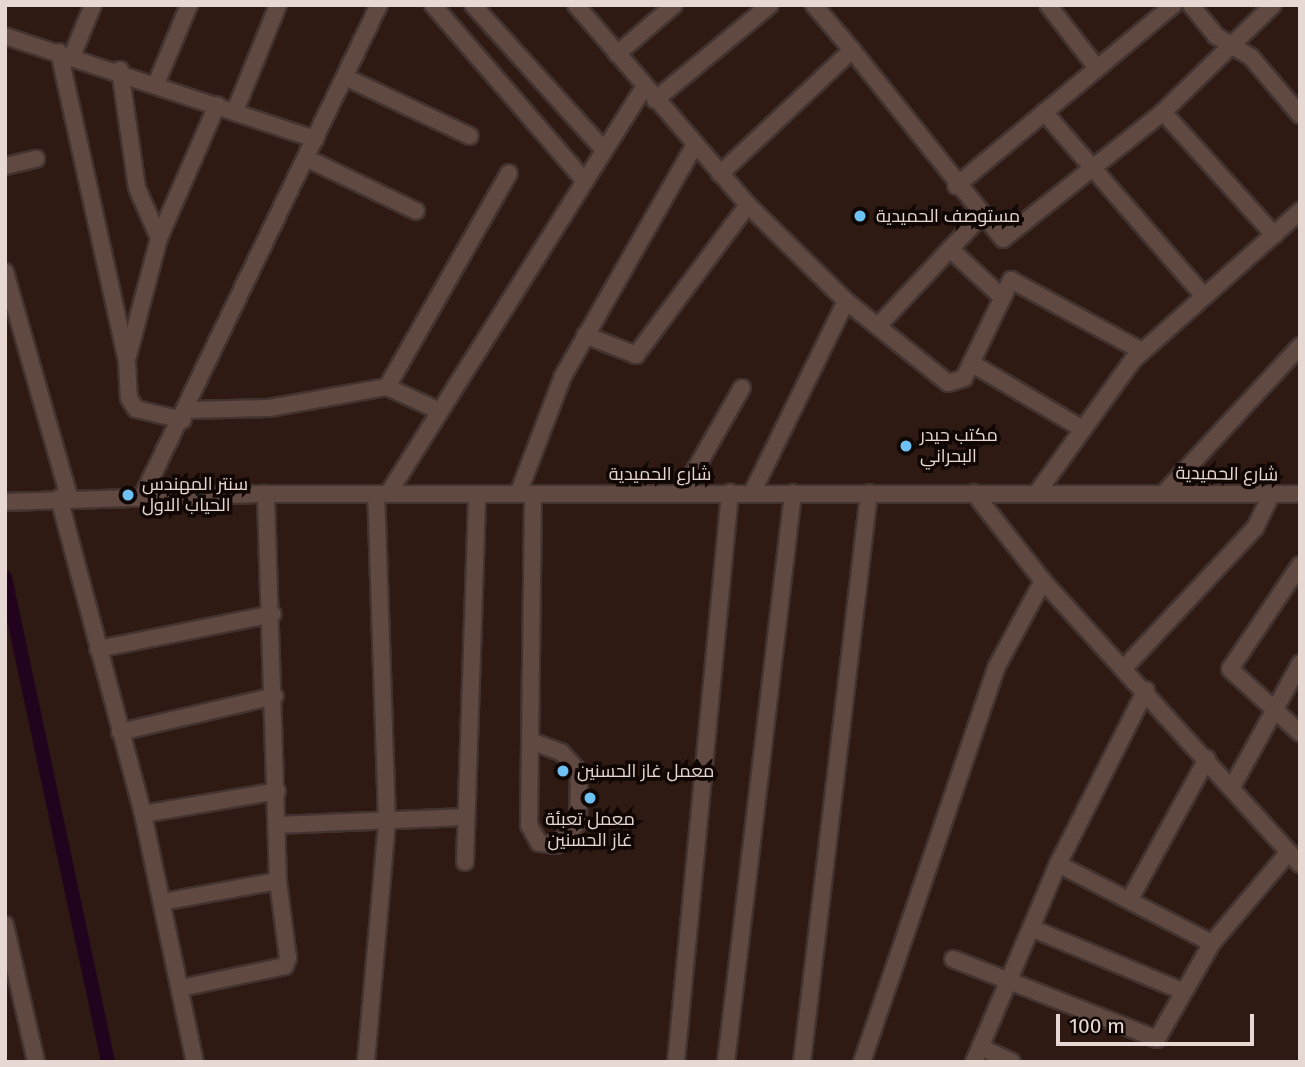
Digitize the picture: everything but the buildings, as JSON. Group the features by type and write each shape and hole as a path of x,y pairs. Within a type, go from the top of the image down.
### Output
{"street":[{"path":"93,5 65,54 127,362 133,406 186,415 269,408 387,387 440,411"},
{"path":"156,85 189,5"},
{"path":"235,111 278,5"},
{"path":"142,497 186,415 379,5"},
{"path":"433,5 584,180"},
{"path":"473,5 604,150"},
{"path":"576,5 694,146 748,205 846,301 948,383 964,378 1011,280 1142,351"},
{"path":"617,54 674,5"},
{"path":"655,100 770,5"},
{"path":"814,5 852,50 980,217 1003,239 1163,112 1230,48 1267,7"},
{"path":"1048,5 1097,68"},
{"path":"957,186 1173,5"},
{"path":"1191,5 1230,48 1251,57 1300,115"},
{"path":"5,36 120,70 156,85 315,139"},
{"path":"720,174 852,50"},
{"path":"120,70 137,188 159,238"},
{"path":"345,77 470,136"},
{"path":"366,1062 387,821 382,494 440,411 644,87"},
{"path":"127,362 159,238 218,105"},
{"path":"1044,112 1203,295"},
{"path":"1163,112 1274,235"},
{"path":"533,742 561,752 579,772 578,823 556,845 539,843 529,825 533,742 525,494 585,335 694,146"},
{"path":"306,158 416,211"},
{"path":"5,166 36,159"},
{"path":"387,387 509,173"},
{"path":"585,335 636,355 748,205"},
{"path":"1037,493 1081,428 1142,351 1300,211"},
{"path":"878,326 980,217"},
{"path":"950,249 1001,296"},
{"path":"5,272 64,498 98,649 142,814 195,1062"},
{"path":"752,493 846,301"},
{"path":"1165,492 1300,346"},
{"path":"971,363 1081,428"},
{"path":"682,493 742,388"},
{"name":"شارع الحميدية","path":"12,502 64,498 266,494 1272,494 1297,490"},
{"path":"676,1062 730,493"},
{"path":"726,1062 793,493"},
{"path":"802,1062 869,493"},
{"path":"953,959 1011,978 1151,1039 1160,1036 1182,992 1212,943 1294,858 1146,690 1043,581 974,493"},
{"path":"181,988 285,966 278,881 273,614 266,494"},
{"path":"465,862 477,494"},
{"path":"1125,668 1255,528 1272,494"},
{"path":"1300,565 1230,669 1276,715 1300,733"},
{"path":"862,1062 997,666 1043,581"},
{"path":"98,649 273,614"},
{"path":"1232,787 1276,715 1300,664"},
{"path":"1012,1062 977,1054 1058,863 1146,690"},
{"path":"120,732 275,696"},
{"path":"1130,899 1207,759"},
{"path":"142,814 277,792"},
{"path":"277,825 466,817"},
{"path":"1058,863 1212,943"},
{"path":"162,902 278,881"},
{"path":"5,925 36,1062"},
{"path":"1031,928 1182,992"}],"waterway":[{"path":"5,577 108,1062"}],"place":[{"name":"مستوصف الحميدية","path":"860,216"},
{"name":"مكتب حيدر البحراني","path":"906,446"},
{"name":"سنتر المهندس الحياب الاول","path":"128,495"},
{"name":"معمل غاز الحسنين","path":"563,771"},
{"name":"معمل تعبئة غاز الحسنين","path":"590,798"}]}
